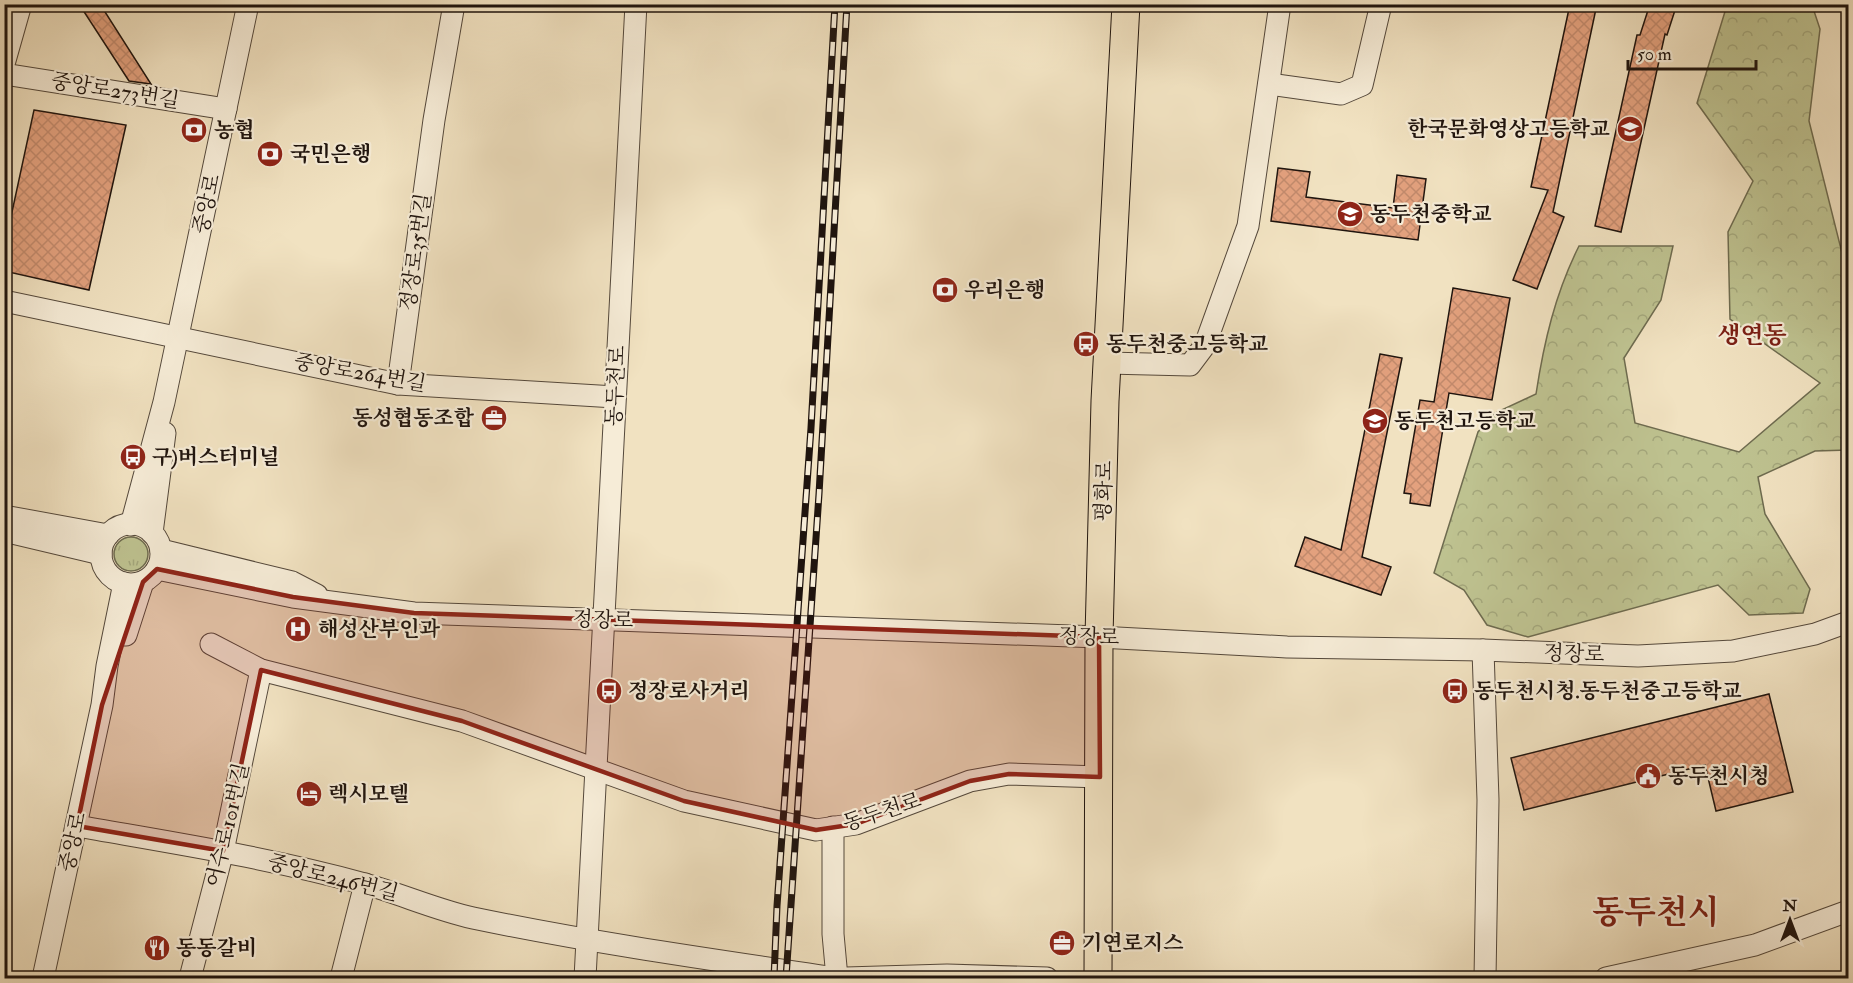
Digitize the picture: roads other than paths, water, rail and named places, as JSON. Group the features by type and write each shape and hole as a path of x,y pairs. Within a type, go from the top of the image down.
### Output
{"main road":[{"name":"평화로","path":"1098,978 1099,637 1107,363 1126,4"}],"street":[{"path":"4,64 21,4"},
{"name":"중앙로","path":"43,978 102,705 106,666 147,563 164,449 167,415 164,402 248,4"},
{"name":"정장로35번길","path":"398,384 434,120 454,4"},
{"name":"동두천로","path":"585,978 636,4"},
{"path":"1107,363 1190,365 1205,345 1248,226 1281,4"},
{"path":"1269,84 1341,94 1362,86 1381,4"},
{"name":"중앙로273번길","path":"4,74 226,109"},
{"name":"중앙로264번길","path":"4,301 179,336 398,384 615,397"},
{"path":"147,563 107,573 104,544 116,528 131,525 164,402"},
{"path":"4,516 104,544"},
{"name":"정장로","path":"131,525 144,527 147,563 292,582 326,600 414,613 1099,637 1287,647 1483,650 1638,656 1732,651 1815,634 1848,622"},
{"path":"4,531 104,544"},
{"name":"동두천로","path":"211,644 261,670 462,721 684,801 816,830 855,824 970,781 1009,774 1100,777"},
{"path":"1483,650 1488,800 1485,978"},
{"name":"어수로101번길","path":"190,978 223,851 261,670"},
{"name":"중앙로246번길","path":"77,826 223,851 365,884 470,917 586,940"},
{"path":"586,940 836,978 833,934 833,827"},
{"path":"341,978 365,884"},
{"path":"1606,978 1755,945 1848,911"},
{"path":"846,978 947,976 1047,978"}],"railway":[{"path":"774,978 777,906 811,428 835,4"},
{"path":"786,978 819,494 847,4"}],"place":[{"name":"한국문화영상고등학교","path":"1630,129"},
{"name":"농협","path":"194,130"},
{"name":"국민은행","path":"270,154"},
{"name":"동두천중학교","path":"1350,214"},
{"name":"우리은행","path":"945,290"},
{"name":"동두천중고등학교","path":"1086,344"},
{"name":"동성협동조합","path":"494,418"},
{"name":"동두천고등학교","path":"1375,421"},
{"name":"구)버스터미널","path":"133,457"},
{"name":"해성산부인과","path":"298,629"},
{"name":"정장로사거리","path":"609,691"},
{"name":"동두천시청.동두천중고등학교","path":"1455,691"},
{"name":"동두천시청","path":"1648,776"},
{"name":"렉시모텔","path":"309,794"},
{"name":"기연로지스","path":"1062,943"},
{"name":"동동갈비","path":"157,948"}],"district":[{"name":"생연동","path":"1752,335"},
{"name":"동두천시","path":"1656,912"}]}
